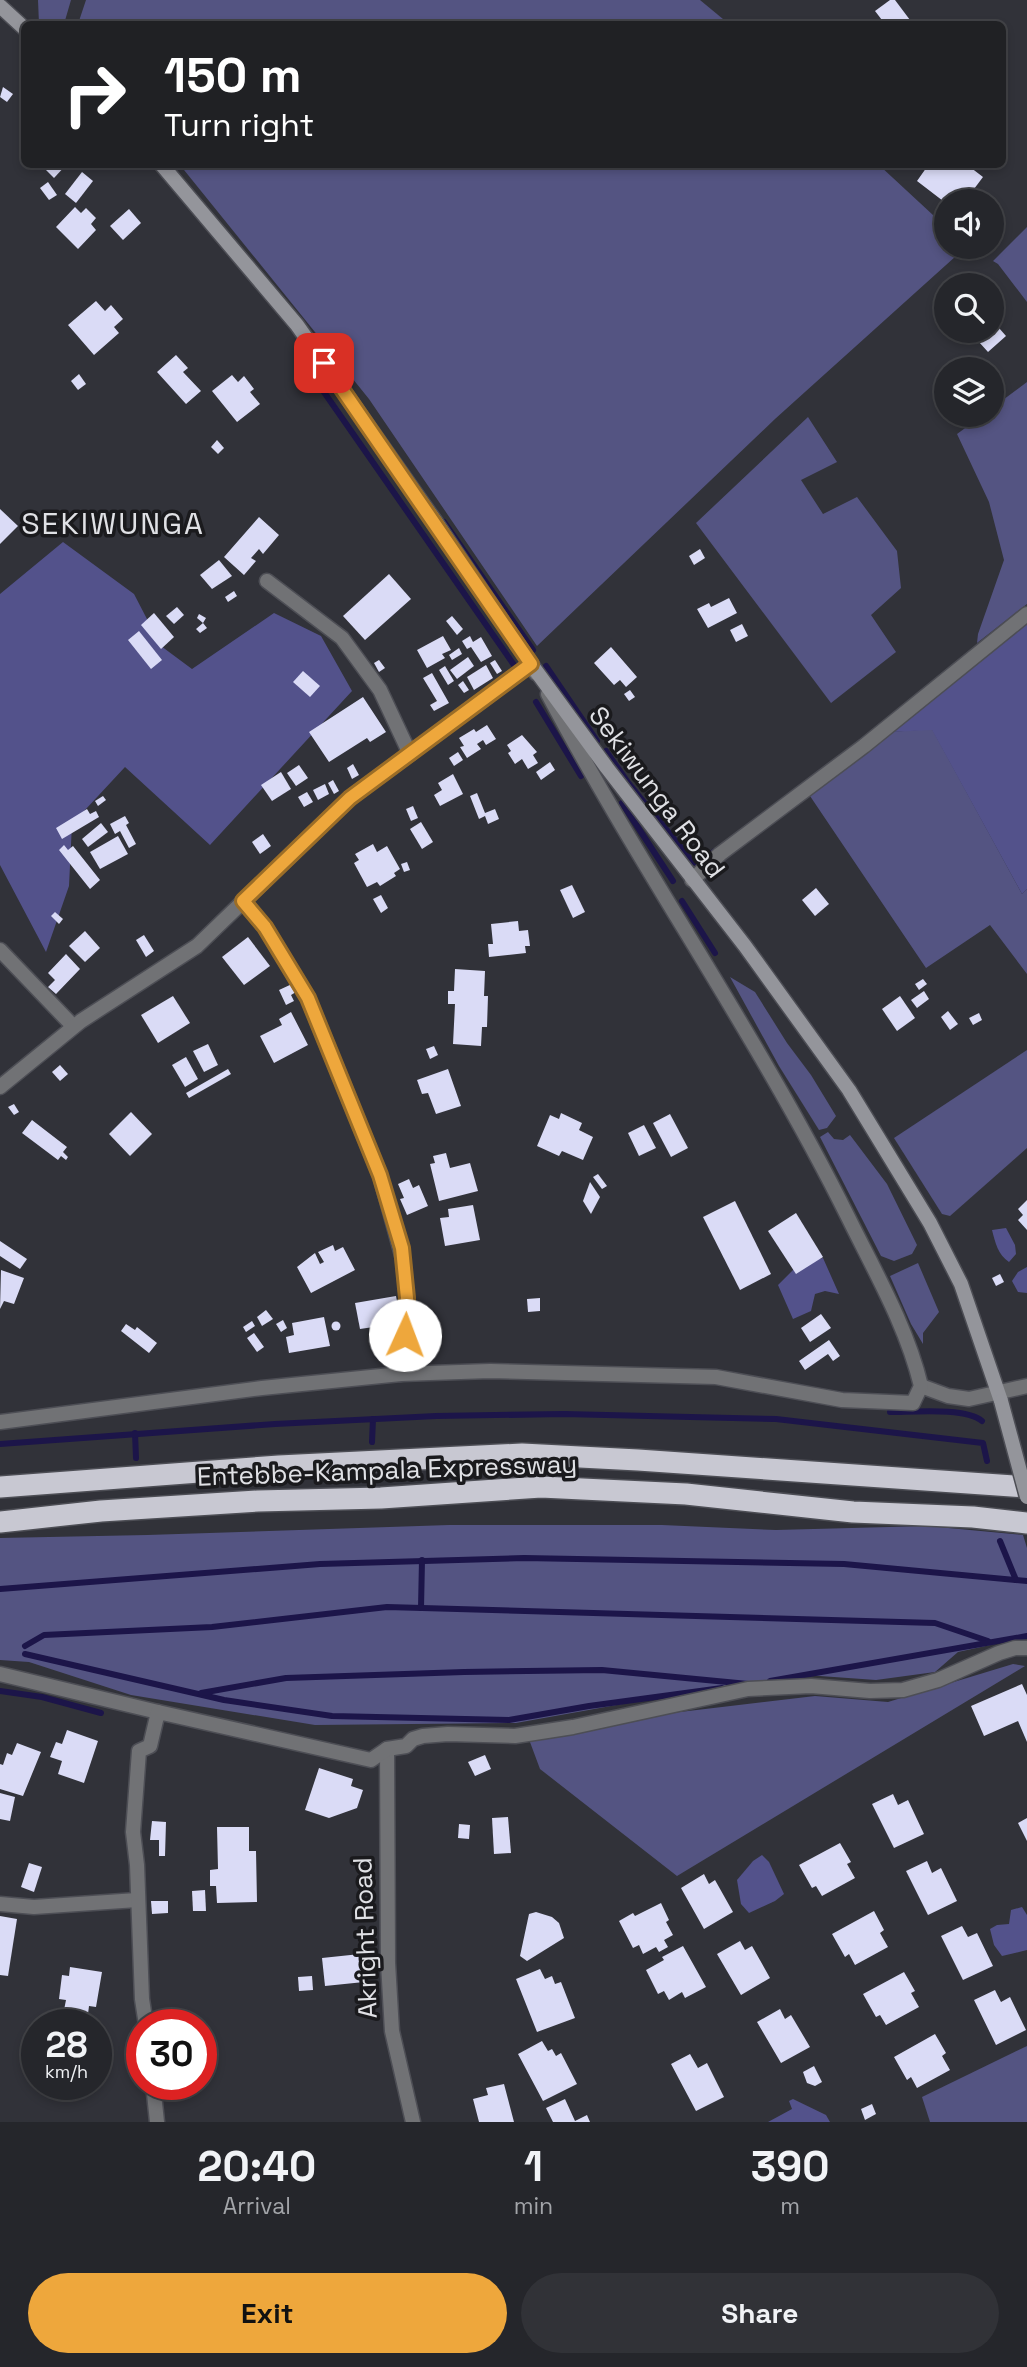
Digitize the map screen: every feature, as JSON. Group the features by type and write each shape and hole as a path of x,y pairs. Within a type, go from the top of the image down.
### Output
{"highway":[{"name":"Entebbe-Kampala Expressway","path":"0,1488 279,1466 522,1454 1027,1487"},
{"name":"Entebbe-Kampala Expressway","path":"0,1522 101,1511 258,1501 381,1498 541,1487 686,1494 853,1512 973,1517 1027,1523"}],"main road":[{"path":"3,15 21,26"},
{"name":"Sekiwunga Road","path":"164,168 296,325 435,521 531,664 607,768 748,950 849,1090 930,1223 961,1284 1000,1397 1027,1497"}],"street":[{"path":"267,581 349,646 380,690 410,754"},
{"path":"692,880 720,854 864,746 1027,614"},
{"path":"0,1087 73,1026 197,946 350,798 531,664 818,1155 887,1296 916,1364 921,1387 913,1403 889,1403 842,1400 716,1377 490,1371 401,1374 262,1388 0,1422"},
{"path":"243,901 265,927 308,998 380,1175 402,1248 405,1272 407,1298 401,1374"},
{"path":"0,950 73,1026"},
{"path":"921,1387 948,1396 969,1399 1000,1397 1027,1386"},
{"path":"0,1674 371,1760 387,1749 406,1746 423,1736 515,1736 573,1727 748,1689 811,1686 903,1690 937,1681 999,1653 1015,1648 1027,1648"},
{"path":"144,2009 133,1832 139,1751 150,1746 158,1712"},
{"name":"Akright Road","path":"387,1749 388,1963 391,2018 413,2122"},
{"path":"0,1904 34,1907 137,1900"},
{"path":"155,2100 157,2122"}],"shaded area":[{"path":"38,0 71,0 65,21 39,21"},
{"path":"86,0 700,0 725,21 79,21"},
{"path":"182,168 882,168 934,216 934,259 953,259 775,419 537,646 369,399"},
{"path":"1027,227 1027,302 993,261 1004,259 1004,250"},
{"path":"1027,382 1027,604 977,643 1004,560 989,502 957,434 967,427 1004,427 1004,399"},
{"path":"808,417 837,462 801,480 823,514 857,497 897,551 901,588 871,615 896,652 831,703 696,523"},
{"path":"63,542 134,594 161,646 192,669 274,613 321,636 352,691 210,845 125,767 72,824 69,886 46,952 0,865 0,594"},
{"path":"1027,624 1027,889 1022,894 932,730 890,732"},
{"path":"932,729 1022,894 1027,889 1027,974 990,925 926,968 810,796 890,732"},
{"path":"730,977 755,992 811,1075 836,1116 827,1128 819,1130 779,1066"},
{"path":"1027,1050 1027,1148 950,1216 942,1214 894,1138"},
{"path":"828,1132 834,1139 843,1140 850,1135 887,1184 917,1245 912,1254 894,1261 881,1256 820,1137"},
{"path":"1006,1228 1015,1245 1016,1254 1009,1262 1000,1252 992,1230"},
{"path":"823,1258 839,1294 825,1291 815,1294 811,1311 793,1319 778,1285 800,1263"},
{"path":"918,1263 939,1312 923,1333 923,1344 890,1276"},
{"path":"1027,1267 1027,1293 1018,1292 1012,1281 1018,1272"},
{"path":"449,1525 662,1525 776,1530 927,1526 1023,1535 1027,1548 1027,1637 958,1652 935,1672 876,1680 806,1675 678,1694 516,1723 315,1725 131,1695 29,1662 0,1660 0,1538"},
{"path":"1013,1664 1025,1666 677,1876 540,1769 527,1734 579,1724 815,1696 888,1702"},
{"path":"762,1855 769,1862 784,1894 749,1913 741,1904 737,1880 753,1861"},
{"path":"1022,1907 1027,1915 1027,1950 1002,1956 994,1945 990,1929 1009,1924 1011,1910"},
{"path":"1027,2046 1027,2122 930,2122 922,2097"},
{"path":"793,2099 826,2115 830,2122 768,2122 792,2109 789,2101"}],"building":[{"path":"890,0 895,0 911,21 883,21 875,11"},
{"path":"3,87 13,94 7,102 0,97"},
{"path":"48,168 63,168 54,178 46,170"},
{"path":"926,168 971,168 983,177 974,189 934,189 934,194 917,181"},
{"path":"82,172 93,181 76,203 65,194"},
{"path":"48,182 57,195 49,200 40,188"},
{"path":"75,207 81,213 86,208 96,218 91,224 96,230 78,249 56,227"},
{"path":"129,209 141,223 123,240 110,226"},
{"path":"96,301 105,311 111,305 123,319 114,327 119,333 94,355 68,325"},
{"path":"980,343 998,343 988,352"},
{"path":"176,355 188,368 183,372 201,391 186,404 157,372"},
{"path":"79,374 86,384 78,390 71,381"},
{"path":"232,375 238,382 244,376 254,389 250,392 260,404 237,422 212,391"},
{"path":"217,440 224,448 218,454 211,447"},
{"path":"0,509 18,526 0,544"},
{"path":"259,517 279,535 263,554 259,549 251,558 256,561 244,575 224,557"},
{"path":"700,549 705,558 694,565 689,556"},
{"path":"219,560 232,576 212,589 200,575"},
{"path":"389,574 411,599 365,640 343,616"},
{"path":"234,591 237,596 228,602 225,597"},
{"path":"729,598 737,613 708,628 697,609 709,603 711,607"},
{"path":"177,607 184,615 174,624 166,616"},
{"path":"154,613 174,637 161,649 141,625"},
{"path":"199,614 206,618 203,623 197,618"},
{"path":"452,616 463,629 457,635 446,621"},
{"path":"203,623 207,628 200,633 196,629"},
{"path":"742,624 748,636 736,642 730,630"},
{"path":"139,631 162,660 151,669 128,640"},
{"path":"443,636 451,650 442,654 445,658 427,668 417,650"},
{"path":"470,636 473,642 481,637 492,656 481,662 471,647 467,649 462,641"},
{"path":"611,647 637,677 626,687 620,680 614,685 594,663"},
{"path":"459,648 462,654 452,660 449,655"},
{"path":"468,657 474,666 457,679 450,670"},
{"path":"379,660 385,668 379,672 374,663"},
{"path":"495,660 502,671 497,674 490,663"},
{"path":"486,665 493,678 474,690 467,677"},
{"path":"445,666 454,681 448,685 439,670"},
{"path":"303,671 320,686 310,697 293,682"},
{"path":"432,673 449,703 434,711 430,705 437,701 423,678"},
{"path":"463,681 469,690 464,693 458,685"},
{"path":"630,690 635,697 629,701 624,694"},
{"path":"363,697 386,732 370,742 367,738 329,762 309,732"},
{"path":"487,725 496,739 486,745 483,740 477,744 481,749 467,758 460,747 464,746 459,738"},
{"path":"522,735 537,752 533,755 538,763 528,769 522,759 515,764 508,753 511,751 507,745"},
{"path":"458,752 463,760 454,766 449,758"},
{"path":"550,762 555,770 541,780 536,772"},
{"path":"353,764 359,775 352,779 347,768"},
{"path":"299,765 308,778 296,786 287,773"},
{"path":"281,772 291,789 272,801 261,785"},
{"path":"453,774 463,794 440,806 434,795 442,790 438,783"},
{"path":"333,780 339,791 334,794 328,783"},
{"path":"325,784 329,794 318,800 313,790"},
{"path":"307,792 313,802 304,807 298,797"},
{"path":"477,793 485,813 495,809 499,819 488,824 485,816 479,819 470,796"},
{"path":"103,796 106,800 98,806 95,801"},
{"path":"413,806 418,818 411,821 406,809"},
{"path":"87,809 90,814 96,811 99,817 62,839 56,828"},
{"path":"125,816 129,823 126,825 136,844 129,848 120,831 115,834 110,824"},
{"path":"421,822 433,842 422,849 410,829"},
{"path":"101,823 108,832 88,847 82,839"},
{"path":"263,834 271,846 260,854 252,842"},
{"path":"118,836 128,854 100,869 90,852"},
{"path":"373,844 377,852 387,846 400,869 394,873 396,876 380,886 377,882 367,887 354,863 359,860 355,854"},
{"path":"64,845 68,850 73,846 100,880 90,889 59,850"},
{"path":"407,862 410,870 404,872 401,864"},
{"path":"572,885 585,912 573,918 560,890"},
{"path":"816,888 829,904 815,916 802,900"},
{"path":"381,895 388,908 381,913 373,899"},
{"path":"55,912 63,919 59,924 51,916"},
{"path":"518,921 519,931 528,930 530,946 525,946 526,953 489,957 488,944 493,944 491,924"},
{"path":"85,931 100,948 85,962 69,946"},
{"path":"144,935 154,951 146,957 136,940"},
{"path":"248,937 270,966 244,985 222,957"},
{"path":"66,954 80,969 56,994 48,987 55,980 48,973"},
{"path":"455,969 485,971 484,996 488,996 487,1027 482,1027 481,1046 453,1044 455,1004 448,1004 448,991 454,991"},
{"path":"923,979 927,984 919,990 915,984"},
{"path":"292,984 296,992 291,995 294,1001 286,1005 279,990"},
{"path":"924,991 929,999 917,1008 911,1000"},
{"path":"173,996 190,1023 158,1043 141,1015"},
{"path":"900,996 915,1018 897,1031 882,1009"},
{"path":"948,1011 958,1024 950,1030 941,1017"},
{"path":"291,1012 308,1045 274,1063 260,1036 282,1025 279,1019"},
{"path":"979,1013 982,1020 973,1025 969,1018"},
{"path":"208,1044 218,1065 204,1072 193,1051"},
{"path":"434,1046 438,1055 430,1059 426,1049"},
{"path":"186,1057 198,1079 185,1087 172,1065"},
{"path":"60,1065 68,1074 60,1081 52,1072"},
{"path":"228,1069 231,1074 189,1098 186,1093"},
{"path":"448,1069 461,1106 436,1114 428,1093 422,1094 417,1080"},
{"path":"14,1104 19,1112 14,1115 8,1107"},
{"path":"131,1112 152,1134 130,1156 109,1134"},
{"path":"561,1113 582,1123 579,1130 593,1137 583,1160 562,1151 559,1156 537,1146 550,1115 559,1119"},
{"path":"670,1114 688,1148 671,1157 653,1123"},
{"path":"32,1120 67,1147 63,1152 68,1157 66,1160 61,1156 58,1160 22,1133"},
{"path":"644,1125 656,1148 639,1156 628,1133"},
{"path":"446,1153 450,1168 470,1163 478,1191 439,1201 430,1164 435,1163 433,1156"},
{"path":"598,1174 607,1186 602,1189 593,1177"},
{"path":"409,1179 413,1188 419,1185 428,1206 407,1215 400,1199 404,1198 398,1184"},
{"path":"590,1182 600,1197 591,1214 583,1201"},
{"path":"1027,1200 1027,1230 1018,1220 1023,1215 1018,1209"},
{"path":"735,1201 771,1274 740,1290 703,1217"},
{"path":"473,1205 480,1240 445,1246 440,1218 449,1217 448,1209"},
{"path":"796,1213 823,1257 796,1274 768,1231"},
{"path":"0,1241 27,1259 20,1269 0,1256"},
{"path":"333,1245 335,1251 343,1247 355,1270 311,1293 297,1267 315,1253 320,1264 324,1262 318,1252"},
{"path":"1,1270 24,1278 14,1304 4,1301 0,1309"},
{"path":"1000,1274 1004,1282 996,1286 992,1278"},
{"path":"396,1296 401,1323 360,1329 355,1303"},
{"path":"540,1298 540,1311 528,1312 527,1299"},
{"path":"266,1310 273,1319 262,1326 257,1317"},
{"path":"821,1314 831,1328 810,1342 801,1328"},
{"path":"324,1317 330,1346 289,1353 286,1337 294,1335 292,1323"},
{"path":"283,1320 287,1328 281,1332 276,1324"},
{"path":"252,1321 255,1326 246,1332 243,1327"},
{"path":"336,1322 340,1326 336,1330 332,1326"},
{"path":"126,1324 135,1330 137,1327 157,1343 149,1353 121,1331"},
{"path":"254,1333 264,1347 257,1352 247,1338"},
{"path":"829,1340 840,1356 833,1361 828,1354 805,1370 799,1361"},
{"path":"1022,1684 1027,1695 1027,1742 1018,1721 984,1736 971,1706"},
{"path":"67,1730 98,1741 84,1783 58,1774 62,1761 50,1757 56,1742 62,1744"},
{"path":"17,1743 41,1752 23,1796 0,1789 0,1764 3,1765 7,1753 12,1755"},
{"path":"485,1755 491,1769 475,1776 468,1762"},
{"path":"319,1768 353,1779 351,1786 363,1790 357,1808 329,1818 305,1810"},
{"path":"0,1793 15,1797 10,1821 0,1819"},
{"path":"893,1794 898,1805 908,1800 924,1834 894,1848 872,1804"},
{"path":"508,1817 511,1853 494,1854 492,1818"},
{"path":"1027,1818 1027,1841 1018,1823"},
{"path":"152,1821 166,1822 165,1856 159,1856 159,1840 150,1840"},
{"path":"459,1824 470,1825 469,1839 458,1838"},
{"path":"217,1827 249,1827 249,1851 256,1851 257,1902 217,1903 216,1886 210,1886 210,1870 218,1869"},
{"path":"840,1843 851,1862 847,1864 855,1878 822,1896 816,1886 812,1888 799,1865"},
{"path":"927,1861 932,1873 941,1868 957,1901 928,1915 906,1871"},
{"path":"29,1863 42,1867 34,1892 21,1887"},
{"path":"704,1874 709,1884 715,1880 733,1912 704,1929 681,1888"},
{"path":"205,1890 206,1911 193,1911 192,1891"},
{"path":"151,1901 168,1901 168,1913 152,1914"},
{"path":"661,1903 673,1935 664,1940 668,1947 659,1952 656,1947 643,1954 639,1945 633,1948 619,1921"},
{"path":"874,1911 884,1930 880,1933 888,1947 855,1965 849,1954 845,1957 832,1934"},
{"path":"536,1912 552,1917 559,1923 564,1938 527,1961 520,1956 529,1914"},
{"path":"0,1916 17,1919 8,1976 0,1975"},
{"path":"962,1926 968,1937 977,1933 993,1966 963,1980 941,1936"},
{"path":"740,1941 745,1950 752,1946 770,1978 741,1995 717,1954"},
{"path":"683,1946 706,1987 685,1998 682,1992 669,2000 664,1991 658,1994 646,1970 664,1960 662,1957"},
{"path":"360,1954 364,1982 325,1986 322,1958"},
{"path":"70,1967 102,1972 96,2007 64,2009 66,2000 59,1999 62,1975 69,1976"},
{"path":"540,1969 545,1979 552,1976 555,1984 561,1982 575,2018 537,2032 516,1979"},
{"path":"904,1972 915,1991 911,1993 919,2007 886,2025 880,2015 876,2017 863,1994"},
{"path":"312,1976 313,1990 299,1991 298,1977"},
{"path":"995,1990 1001,2002 1010,1997 1026,2030 996,2045 974,2000"},
{"path":"780,2009 785,2019 791,2015 810,2047 781,2063 757,2022"},
{"path":"935,2034 946,2053 942,2056 950,2070 917,2088 911,2077 907,2080 894,2057"},
{"path":"542,2041 548,2051 552,2049 556,2056 561,2053 577,2084 543,2101 518,2054"},
{"path":"690,2054 698,2068 707,2063 724,2097 696,2111 671,2064"},
{"path":"814,2066 822,2082 815,2086 807,2083 803,2072"},
{"path":"504,2084 514,2122 479,2122 473,2099 488,2095 486,2088"},
{"path":"565,2099 575,2121 587,2115 590,2122 553,2122 546,2108"},
{"path":"872,2104 876,2114 865,2120 861,2109"}],"waterway":[{"path":"310,372 514,665"},
{"path":"444,522 533,650"},
{"path":"546,666 597,741"},
{"path":"536,702 581,776"},
{"path":"606,751 629,784 692,861 696,863 715,851"},
{"path":"622,803 673,881"},
{"path":"682,901 715,953"},
{"path":"890,1412 952,1412 982,1421"},
{"path":"0,1444 275,1424 436,1416 564,1414 776,1419 983,1443 987,1461"},
{"path":"372,1442 373,1419"},
{"path":"135,1433 136,1458"},
{"path":"1000,1541 1016,1580"},
{"path":"0,1589 320,1564 524,1558 844,1564 1027,1581"},
{"path":"421,1608 422,1560"},
{"path":"25,1646 44,1635 212,1627 387,1607 935,1623 988,1641"},
{"path":"770,1681 1027,1636"},
{"path":"25,1654 224,1700 332,1716 509,1720 722,1688"},
{"path":"201,1693 286,1678 464,1672 602,1670 748,1684"},
{"path":"0,1691 42,1697 101,1713"}],"district":[{"name":"SEKIWUNGA","path":"113,523"}],"route":[{"path":"324,363 531,664 350,798 243,901 265,927 308,998 380,1175 402,1248 407,1298 405,1335"}]}
